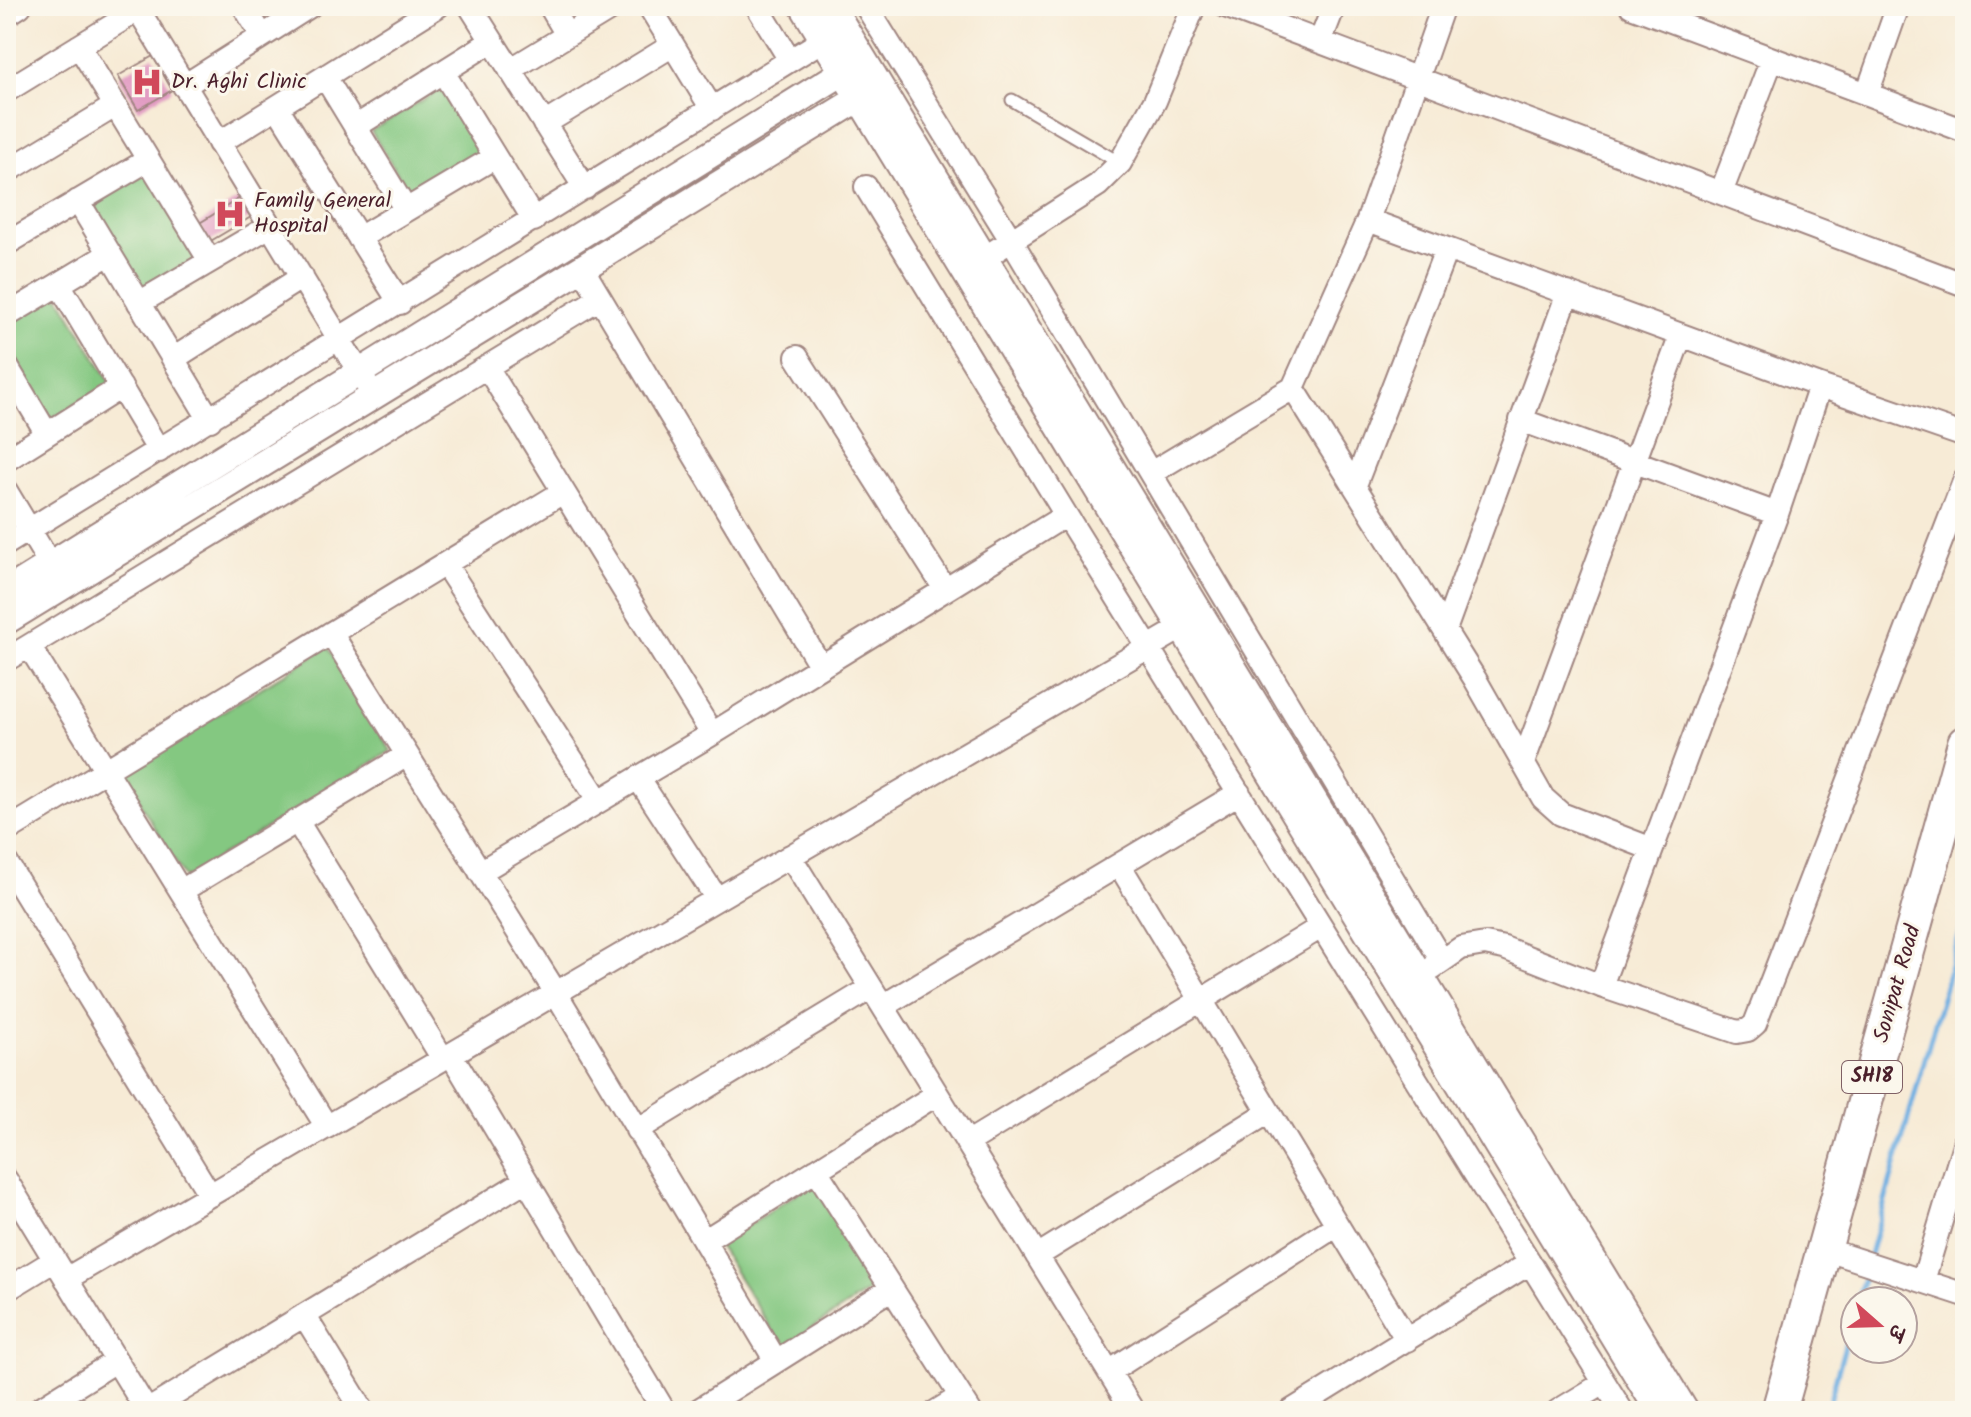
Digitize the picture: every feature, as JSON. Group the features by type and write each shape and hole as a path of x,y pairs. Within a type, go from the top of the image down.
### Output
{"main road":[{"name":"Sonipat Road","path":"1779,1411 1851,1258 1965,743"},
{"name":"Sonipat Road","path":"1799,1411 1851,1258 1965,818"}],"street":[{"path":"6,15 20,6"},
{"path":"244,6 262,36"},
{"path":"184,86 310,6"},
{"path":"219,143 438,6"},
{"path":"470,6 585,188"},
{"path":"550,6 567,35"},
{"path":"510,70 615,6"},
{"path":"649,6 712,109"},
{"path":"757,6 790,60"},
{"path":"803,6 823,40 853,65"},
{"path":"831,6 853,65 1191,622 1659,1411"},
{"path":"866,6 1151,473 1685,1411"},
{"path":"984,258 1098,185 1120,163 1155,101 1194,6"},
{"path":"1225,6 1964,283"},
{"path":"1320,42 1334,6"},
{"path":"1151,473 1293,388 1368,220 1443,6"},
{"path":"1631,6 1965,131"},
{"path":"1688,27 1697,6"},
{"path":"1867,94 1898,6"},
{"path":"6,91 137,8 374,396"},
{"path":"6,544 823,40"},
{"path":"355,127 492,41"},
{"path":"544,124 673,45"},
{"path":"79,46 210,261"},
{"path":"1721,193 1772,59"},
{"path":"6,621 57,575 360,372 853,65"},
{"path":"443,72 534,220"},
{"path":"325,77 406,210"},
{"path":"870,92 984,258 1191,622 1431,968"},
{"path":"6,592 57,575 374,396 870,92"},
{"path":"6,172 115,106"},
{"path":"277,107 400,303"},
{"path":"359,238 495,157"},
{"path":"6,244 148,160"},
{"path":"866,187 1622,1411"},
{"path":"78,201 210,420"},
{"path":"1368,220 1965,436"},
{"path":"139,303 270,226"},
{"path":"1355,485 1446,250"},
{"path":"6,316 109,254"},
{"path":"582,268 820,665"},
{"path":"173,359 302,277"},
{"path":"59,284 159,451"},
{"path":"1445,630 1568,293"},
{"path":"6,660 600,298"},
{"path":"1523,763 1681,335"},
{"path":"797,357 945,589"},
{"path":"6,365 47,434"},
{"path":"487,367 712,734"},
{"path":"1601,986 1777,514 1820,386"},
{"path":"6,460 121,387"},
{"path":"1293,388 1445,630 1551,808 1652,849"},
{"path":"1521,420 1777,514"},
{"path":"1431,968 1461,948 1485,944 1504,948 1601,986 1737,1032 1748,1030 1755,1024 1965,479"},
{"path":"6,491 57,575"},
{"path":"6,831 563,492"},
{"path":"480,872 712,734 1066,515"},
{"path":"445,564 599,801"},
{"path":"6,1290 61,1270 210,1195 1191,622"},
{"path":"331,633 556,993 776,1361"},
{"path":"29,646 327,1127"},
{"path":"181,891 407,755"},
{"path":"638,778 717,899"},
{"path":"637,1130 1120,866 1239,793"},
{"path":"297,821 526,1180 664,1411"},
{"path":"790,856 1133,1411"},
{"path":"6,862 210,1195"},
{"path":"1120,866 1407,1340"},
{"path":"967,1143 1321,927"},
{"path":"704,1241 937,1094"},
{"path":"1037,1256 1269,1112"},
{"path":"1923,1281 1965,1141"},
{"path":"816,1170 965,1404 937,1411"},
{"path":"6,1180 147,1411 526,1180"},
{"path":"1109,1372 1337,1225"},
{"path":"1851,1258 1965,1295"},
{"path":"1291,1411 1530,1263"},
{"path":"697,1411 891,1289"},
{"path":"304,1315 363,1411"},
{"path":"36,1411 116,1361"},
{"path":"1558,1411 1604,1383"}],"lane":[{"path":"1012,100 1120,163"}],"green space":[{"path":"442,88 482,154 412,197 371,131"},
{"path":"146,168 199,258 143,292 89,202"},
{"path":"57,293 111,383 50,420 6,346 6,324"},
{"path":"328,647 391,751 185,878 122,773"},
{"path":"813,1183 878,1285 783,1347 718,1245"}],"building":[{"path":"153,56 172,90 138,110 118,76"},
{"path":"240,198 251,217 209,242 198,224"}],"waterway":[{"path":"1869,1258 1965,916"},
{"path":"1862,1285 1867,1267"},
{"path":"1827,1411 1840,1365"}],"place":[{"name":"Dr. Aghi Clinic","path":"147,82"},
{"name":"Family General Hospital","path":"230,214"}]}
